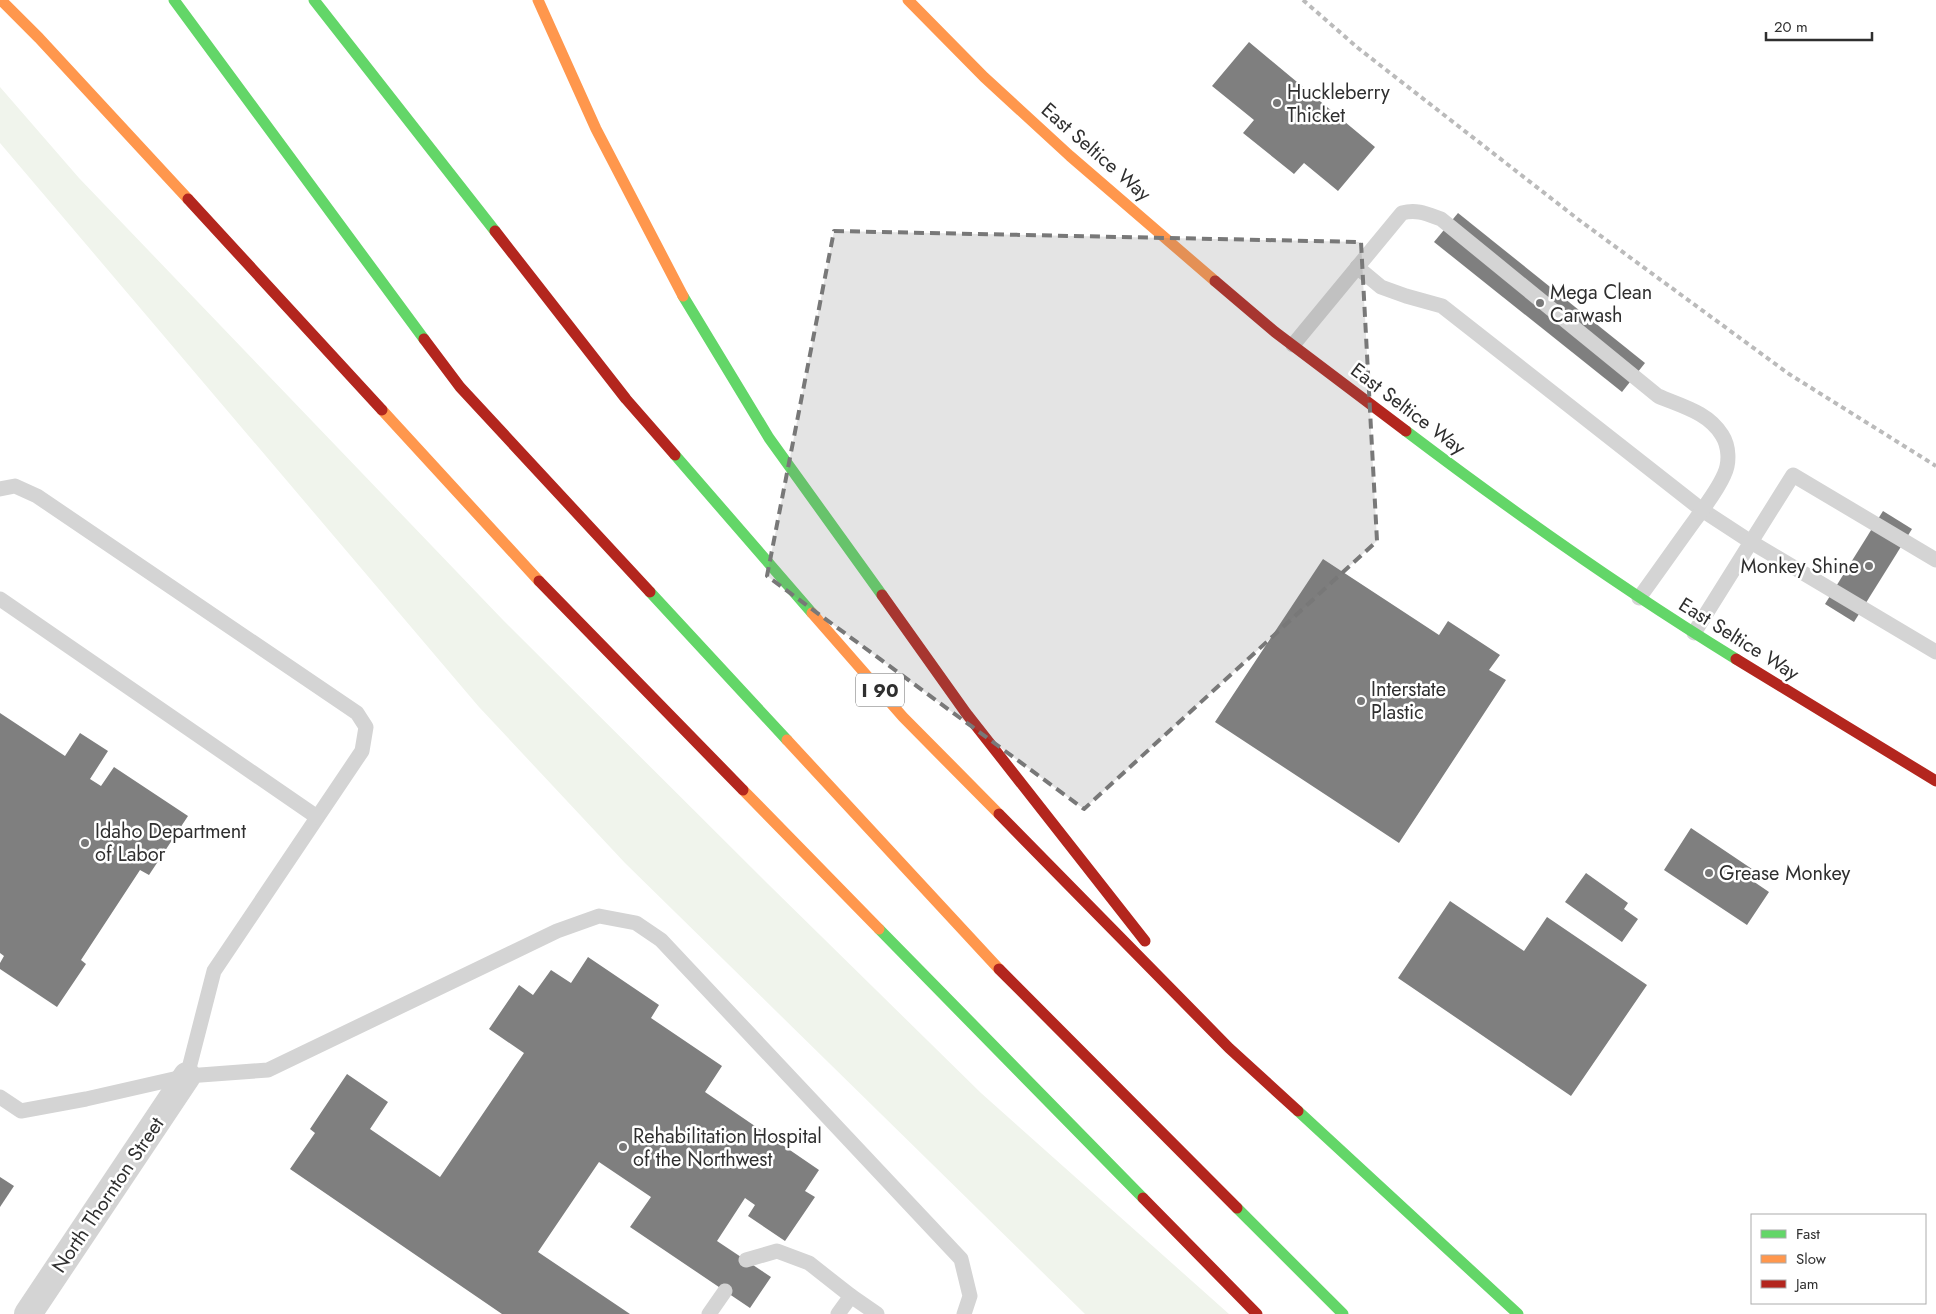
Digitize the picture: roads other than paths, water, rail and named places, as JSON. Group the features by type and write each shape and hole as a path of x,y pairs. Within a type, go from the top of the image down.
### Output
{"main road":[{"path":"1,0 39,38 570,614 1257,1314"},
{"path":"174,0 460,388 1018,989 1342,1314"},
{"name":"I 90","path":"314,0 626,399 903,717 1229,1048 1518,1314"},
{"path":"538,0 596,128 683,296 769,438 966,714 1150,947"},
{"name":"East Seltice Way","path":"908,0 984,76 1070,156 1293,345 1482,488 1639,598 1936,781"},
{"path":"1162,963 1229,1048"}],"street":[{"name":"North Thornton Street","path":"28,1314 187,1076"}],"lane":[{"path":"1293,345 1402,213 1411,210 1423,212 1441,219 1658,396 1698,412 1713,424 1726,443 1728,457 1725,474 1702,510 1639,598"},
{"path":"1357,267 1381,287 1442,306 1702,510 1751,542 1936,652"},
{"path":"1694,633 1793,475 1936,560"},
{"path":"0,488 15,486 37,496 357,713 366,727 362,751 214,971 187,1076"},
{"path":"0,599 318,818"},
{"path":"0,1097 21,1111 86,1099 187,1076 268,1070 557,931 599,916 636,923 661,940 961,1259 970,1296 964,1314"},
{"path":"746,1260 777,1251 809,1263 850,1296 877,1314"},
{"path":"709,1314 724,1291"},
{"path":"838,1314 850,1296"}],"railway":[{"path":"1303,0 1358,48 1579,220 1789,374 1936,466"}],"place":[{"name":"Huckleberry Thicket","path":"1277,103"},
{"name":"Mega Clean Carwash","path":"1540,303"},
{"name":"Monkey Shine","path":"1869,566"},
{"name":"Interstate Plastic","path":"1361,701"},
{"name":"Idaho Department of Labor","path":"85,843"},
{"name":"Grease Monkey","path":"1709,873"},
{"name":"Rehabilitation Hospital of the Northwest","path":"623,1147"}]}
